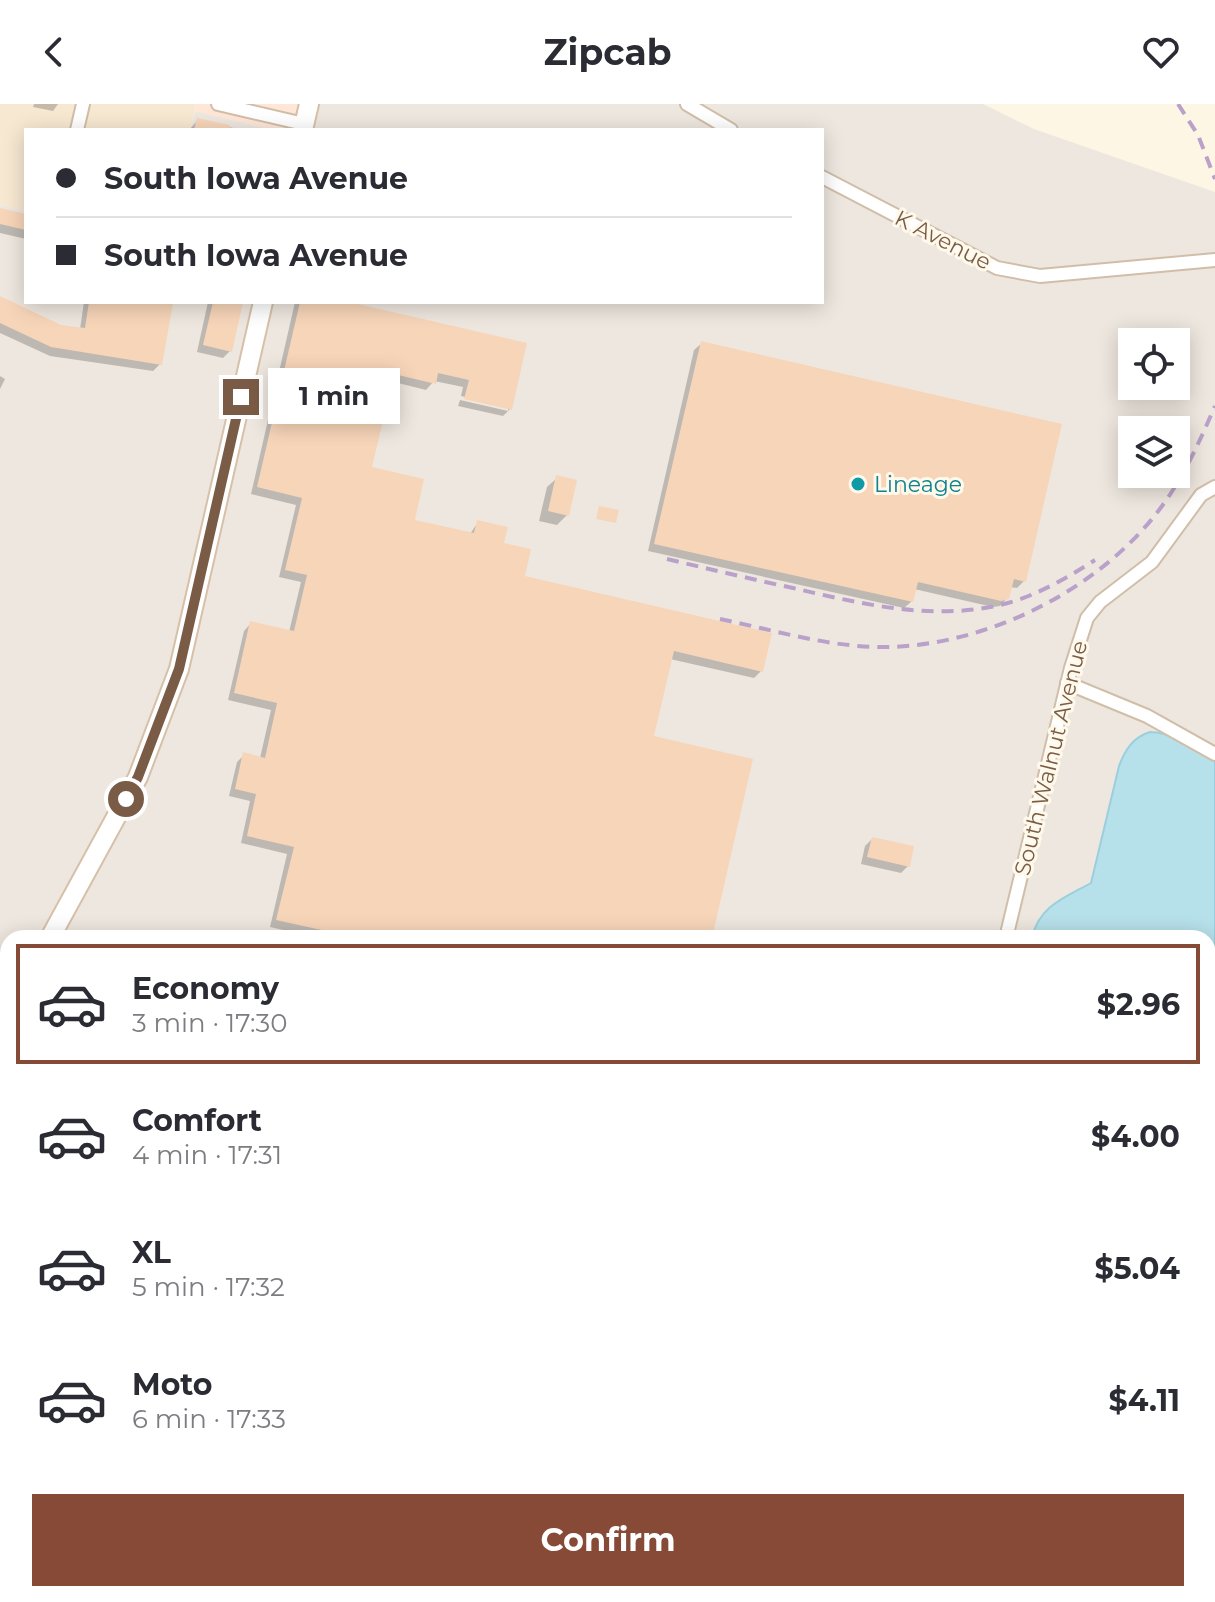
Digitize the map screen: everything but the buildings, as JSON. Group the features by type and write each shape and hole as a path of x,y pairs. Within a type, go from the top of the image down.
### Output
{"main road":[{"path":"304,127 309,104"},
{"path":"54,930 138,777 179,669 263,304"}],"street":[{"path":"77,128 83,104"},
{"path":"218,104 304,127"},
{"path":"687,104 728,128"},
{"name":"K Avenue","path":"824,178 997,268 1040,276 1215,260"},
{"name":"South Walnut Avenue","path":"1008,930 1067,683 1087,618 1100,602 1152,562 1201,495 1215,487"},
{"path":"1067,683 1147,716 1215,754"}],"shaded area":[{"path":"0,104 196,104 190,128 24,128 24,211 0,205"},
{"path":"196,104 309,104 303,128 266,128 195,111"},
{"path":"309,104 983,104 1034,129 1215,192 1215,930 0,930 0,205 24,211 24,304 824,304 824,128 303,128"},
{"path":"195,111 266,128 191,128"}],"water":[{"path":"1150,732 1176,738 1215,761 1215,930 1034,930 1040,918 1054,904 1091,883 1119,766 1130,745"}],"railway":[{"path":"1178,104 1198,135 1215,179"},
{"path":"720,619 866,647 928,644 1009,621 1084,581 1117,555 1147,525 1184,472 1215,406"},
{"path":"667,559 877,606 934,611 962,611 1018,600 1058,582 1095,560"}],"place":[{"name":"Lineage","path":"858,484"}],"route":[{"path":"126,799 138,777 179,669 241,397"}]}
